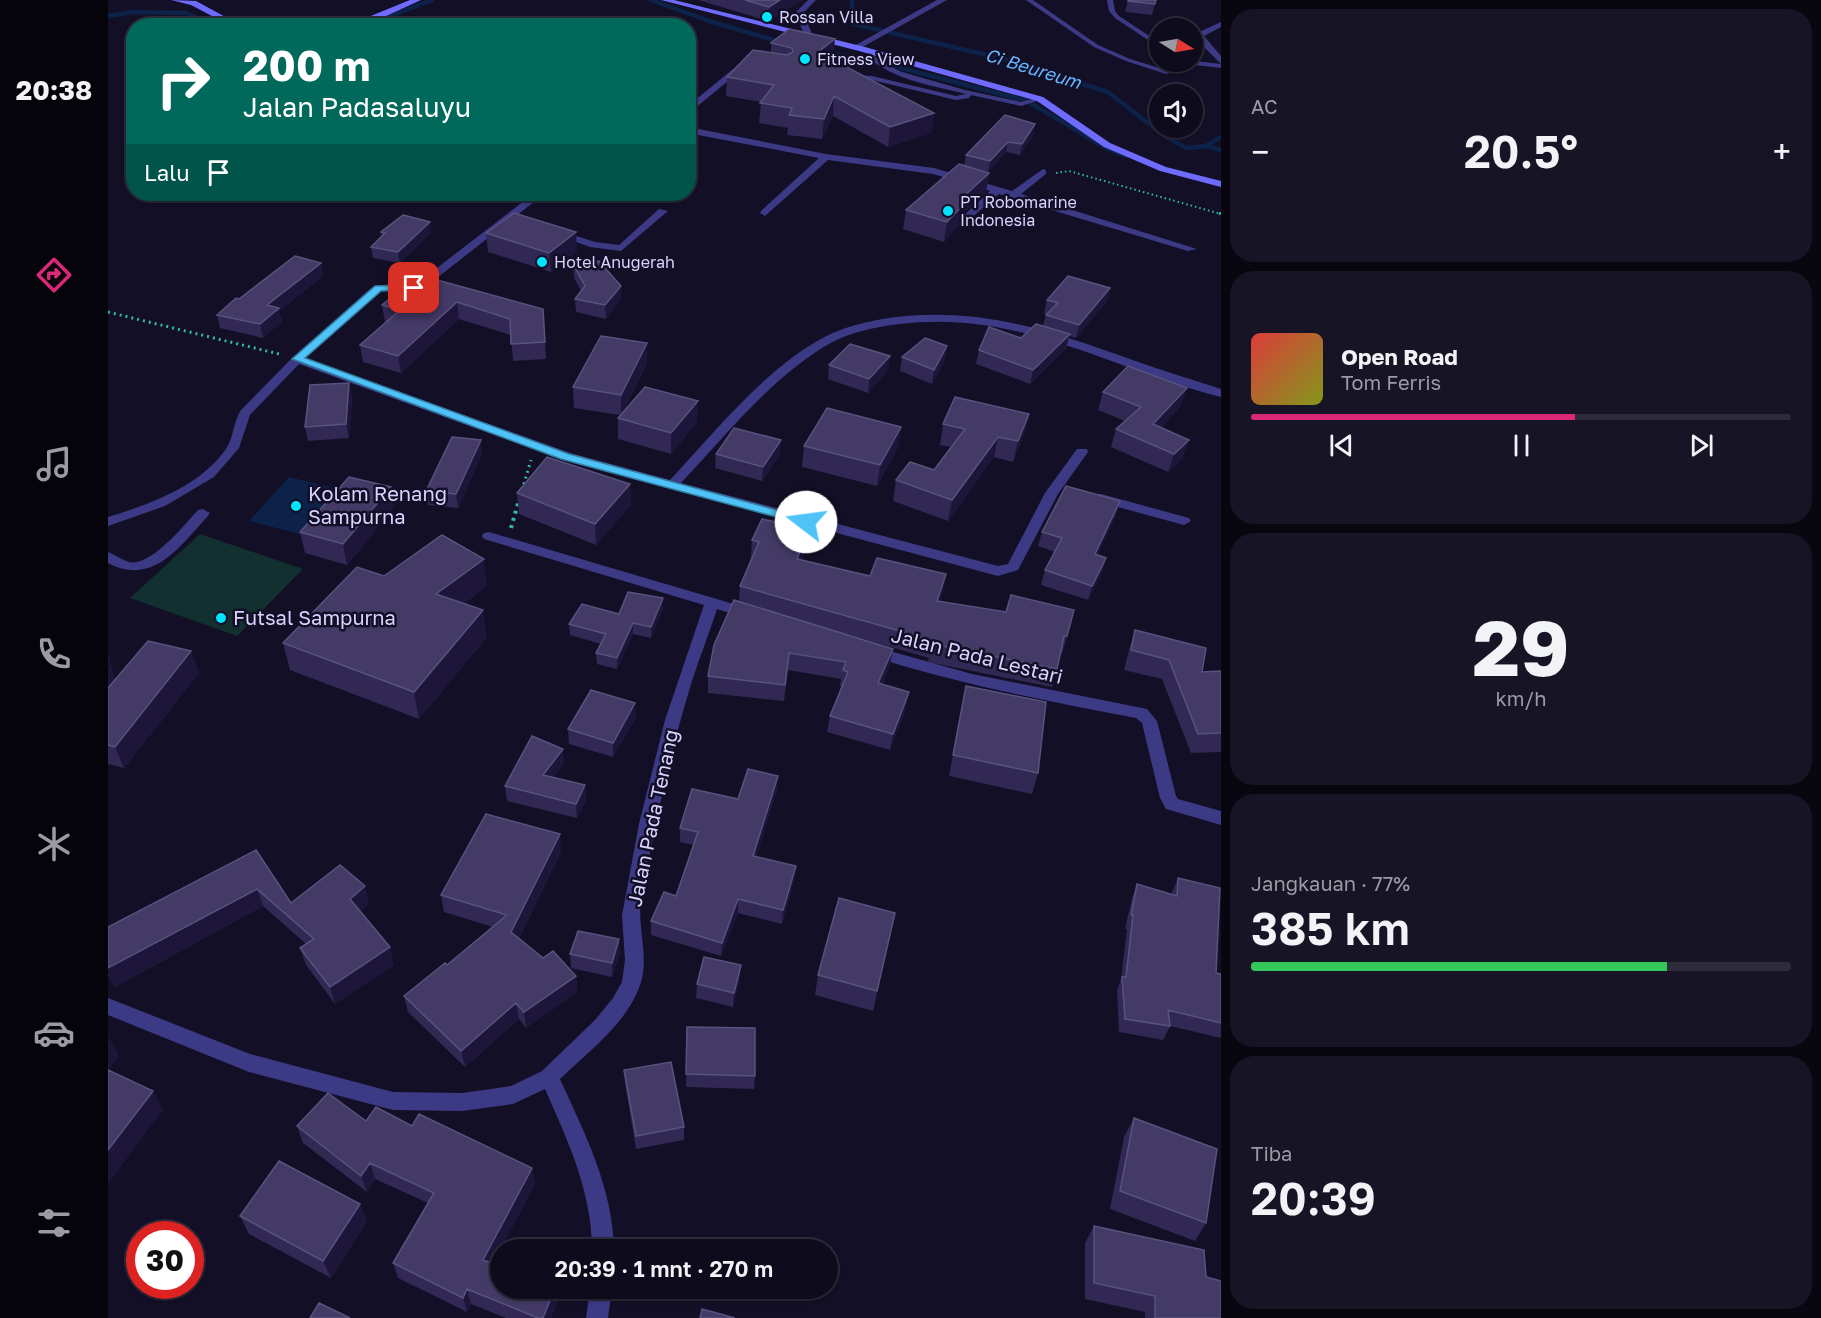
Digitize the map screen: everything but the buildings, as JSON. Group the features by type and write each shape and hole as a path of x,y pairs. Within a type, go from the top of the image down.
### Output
{"main road":[{"path":"176,0 194,3 223,18"},
{"path":"375,18 417,0"},
{"path":"665,0 859,48 1034,101 1107,145 1163,169 1221,184"}],"street":[{"path":"809,36 799,13 812,0"},
{"path":"859,48 922,14 938,8 941,1"},
{"path":"1221,24 1200,35 1200,39 1221,62"},
{"path":"696,105 750,62"},
{"path":"696,132 826,157 934,171 1192,249"},
{"path":"765,213 826,157"},
{"path":"1014,195 1043,171"},
{"path":"964,221 998,189"},
{"path":"108,522 168,500 212,471 233,448 242,417 297,359 374,291 386,287 414,288 424,283 514,219 532,201"},
{"path":"541,228 594,245 621,248 663,211"},
{"path":"671,486 748,405 812,350 838,335 870,325 927,316 958,317 1021,325 1221,393"},
{"path":"297,359 565,456 985,569 1005,571 1013,567 1052,493 1064,487 1082,452"},
{"path":"1092,495 1184,521"},
{"path":"108,557 131,567 147,566 202,513"},
{"path":"489,536 770,620"},
{"name":"Jalan Pada Tenang","path":"108,1006 249,1064 393,1101 462,1102 513,1095 549,1077 609,1018 631,983 635,958 631,908 651,814 680,694 712,603"},
{"name":"Jalan Pada Lestari","path":"860,647 920,668 1013,690 1142,713 1149,721 1168,798 1172,804 1221,818"},
{"path":"549,1077 584,1160 604,1231 604,1239"},
{"path":"597,1318 600,1299"}],"lane":[{"path":"1029,0 1096,46 1149,67"},
{"path":"1110,0 1112,11 1117,17 1149,39"},
{"path":"872,52 872,58 878,65 893,72 1021,104 1034,101"},
{"path":"1203,63 1221,66"},
{"path":"859,85 847,80 858,77 872,78 956,98 967,97 970,92"}],"path":[{"path":"1043,171 1069,171 1221,214"},
{"path":"108,312 297,359"},
{"path":"507,542 535,445"}],"green space":[{"path":"200,534 303,569 237,636 130,598"}],"water":[{"name":"Kolam Renang Sampurna","path":"289,477 342,490 303,535 249,521"}],"waterway":[{"path":"386,18 432,0"},
{"path":"651,0 709,21 784,43"},
{"name":"Ci Beureum","path":"852,0 853,24 1000,58 1108,92 1165,136 1186,148 1206,146"},
{"path":"108,16 133,12 186,13 197,18"},
{"path":"825,52 886,64 1027,101 1108,149 1126,156"},
{"path":"1206,146 1221,137"},
{"name":"Ci Beureum","path":"1206,146 1221,150"}],"place":[{"name":"Rossan Villa","path":"767,17"},
{"name":"Fitness View","path":"805,59"},
{"name":"PT Robomarine Indonesia","path":"948,211"},
{"name":"Hotel Anugerah","path":"542,262"},
{"name":"Kolam Renang Sampurna","path":"296,506"},
{"name":"Futsal Sampurna","path":"221,618"}],"route":[{"path":"414,288 378,288 297,359 565,456 806,522"}]}
